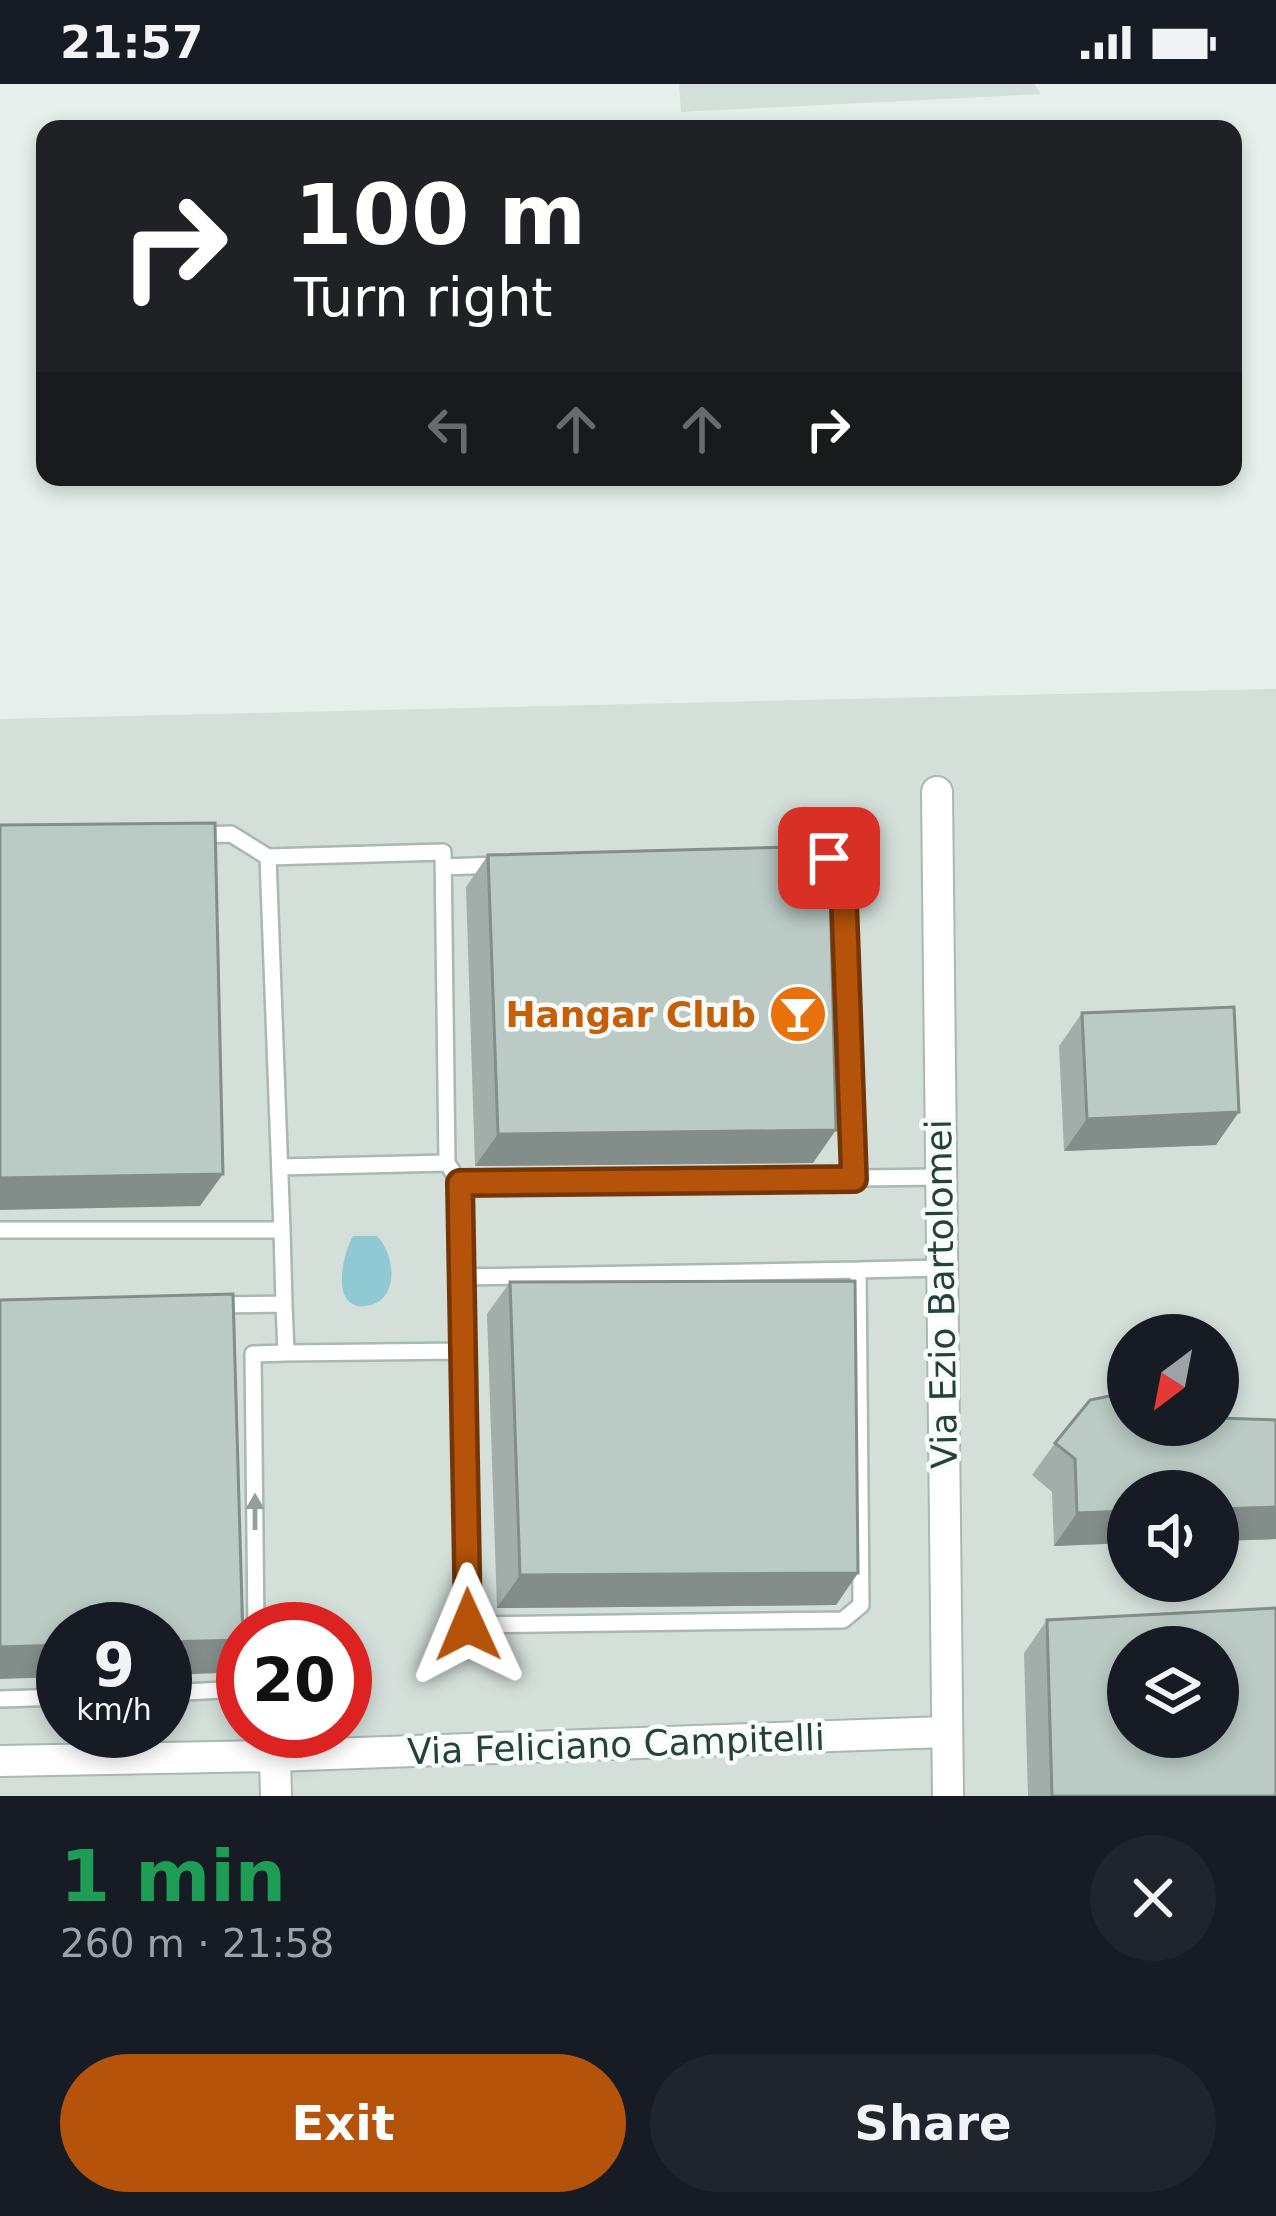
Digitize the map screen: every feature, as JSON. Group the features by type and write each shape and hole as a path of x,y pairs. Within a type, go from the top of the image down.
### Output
{"street":[{"name":"Via Ezio Bartolomei","path":"937,792 947,1796"},
{"name":"Via Feliciano Campitelli","path":"372,1753 945,1732"},
{"name":"Via Feliciano Campitelli","path":"0,1761 216,1757"},
{"path":"275,1758 276,1796"}],"lane":[{"path":"185,835 231,835 268,857 443,852 447,1163 460,1183 468,1625 843,1620 862,1605 858,1270"},
{"path":"268,857 286,1353"},
{"path":"785,859 829,858 843,873 854,1179"},
{"path":"443,867 511,865"},
{"path":"280,1167 447,1163"},
{"path":"460,1183 940,1178"},
{"path":"0,1230 282,1230"},
{"path":"461,1277 941,1268"},
{"path":"189,1306 284,1304"},
{"path":"256,1602 253,1354 463,1351"},
{"path":"0,1700 36,1698"}],"shaded area":[{"path":"679,84 1034,84 1041,94 681,112"},
{"path":"1276,689 1276,1796 0,1796 0,719"}],"water":[{"path":"353,1236 377,1236 391,1265 385,1295 366,1306 354,1305 343,1290 343,1267"}],"building":[{"path":"215,823 223,1174 0,1178 0,825"},
{"path":"829,846 836,1130 498,1134 488,855"},
{"path":"1234,1007 1239,1112 1087,1119 1082,1013"},
{"path":"855,1281 858,1573 520,1575 510,1282"},
{"path":"233,1294 242,1602 216,1602 216,1641 192,1641 192,1602 36,1602 36,1646 0,1647 0,1300"},
{"path":"1107,1396 1107,1446 1239,1446 1239,1419 1276,1420 1276,1507 1239,1508 1239,1470 1107,1470 1107,1512 1077,1513 1075,1459 1055,1443 1090,1400"},
{"path":"1276,1608 1276,1796 1052,1796 1047,1620"}],"place":[{"name":"Hangar Club","path":"798,1014"}],"route":[{"path":"468,1625 460,1183 854,1179 843,873 829,858"}]}
